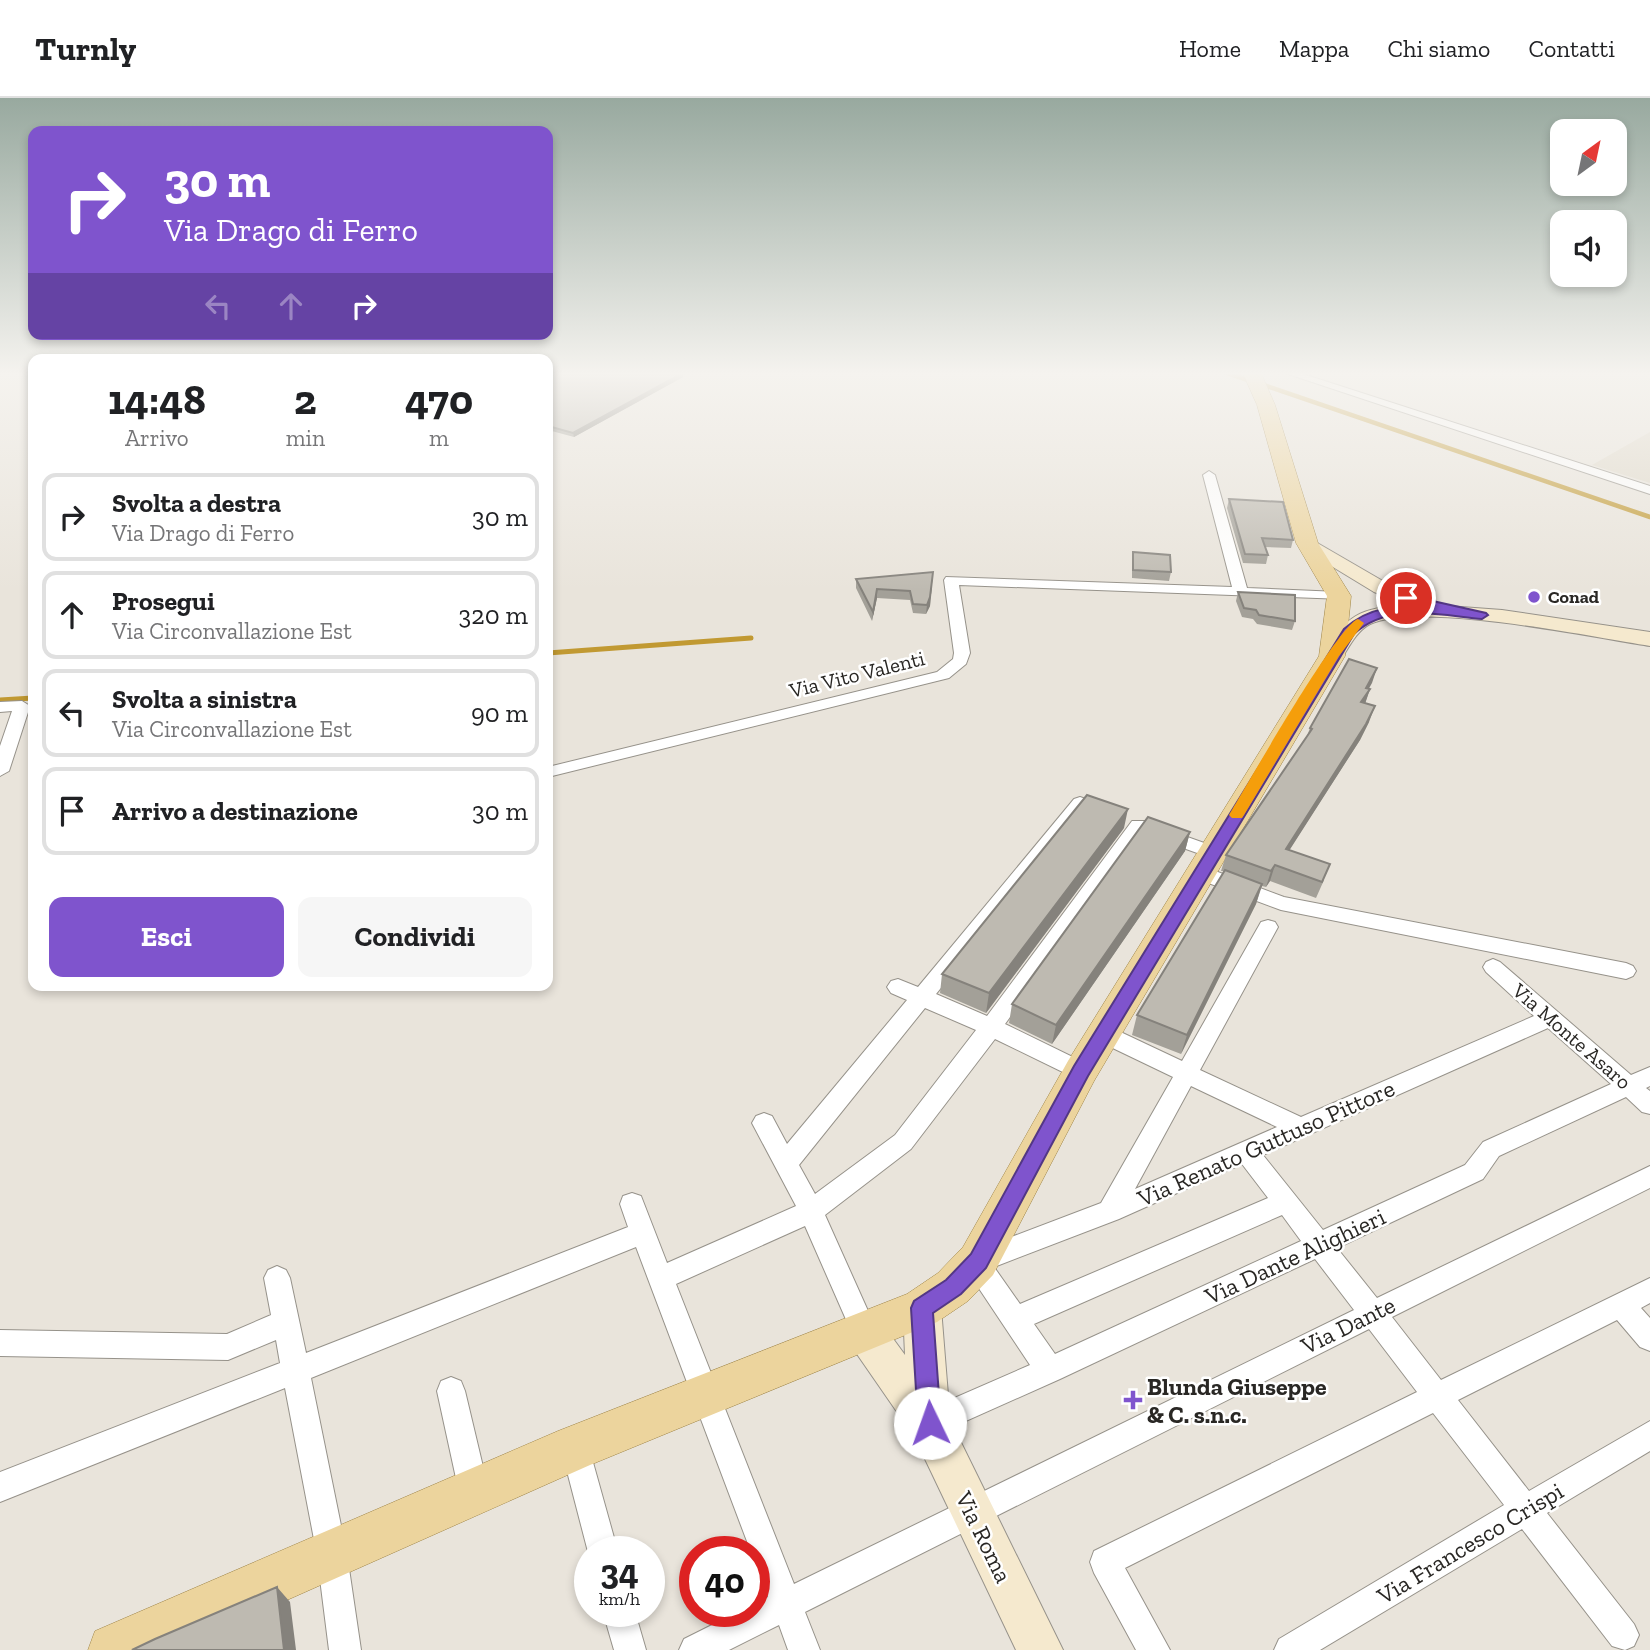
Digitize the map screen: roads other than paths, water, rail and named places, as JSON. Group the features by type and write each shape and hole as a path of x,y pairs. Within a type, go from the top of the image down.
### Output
{"main road":[{"path":"1278,445 1307,543 1339,596 1332,656"},
{"path":"1307,543 1406,604"},
{"path":"1339,596 1365,603 1406,604 1650,639"},
{"path":"114,1650 575,1448 922,1308 954,1287 978,1261 1081,1071 1332,656 1349,631 1362,619 1406,604"},
{"path":"922,1308 930,1423"},
{"path":"864,1331 930,1423"},
{"name":"Via Roma","path":"930,1423 1040,1650"}],"street":[{"path":"1513,445 1650,490"},
{"path":"1209,475 1241,592"},
{"name":"Via Vito Valenti","path":"553,771 943,675 960,661 962,653 951,580 1339,596"},
{"path":"0,707 22,706 0,771"},
{"path":"786,1163 1080,803 1139,825 1281,903 1626,971"},
{"path":"661,1278 811,1211 903,1142 992,1027 1139,825"},
{"path":"1110,1211 1268,927"},
{"name":"Via Monte Asaro","path":"1493,967 1551,1018 1639,1081 1650,1105"},
{"path":"898,987 992,1027 1081,1071"},
{"name":"Via Renato Guttuso Pittore","path":"978,1261 1110,1211 1551,1018"},
{"path":"1104,1034 1301,1128"},
{"name":"Via Dante Alighieri","path":"930,1423 1474,1172 1491,1149 1639,1081"},
{"path":"764,1123 811,1211 864,1331"},
{"path":"1246,1152 1623,1635"},
{"name":"Via Dante","path":"695,1650 1650,1176"},
{"path":"1014,1320 1286,1202"},
{"path":"632,1204 804,1650"},
{"path":"0,1487 643,1233"},
{"path":"978,1261 985,1276 1049,1370"},
{"path":"277,1278 332,1555 345,1650"},
{"path":"1154,1650 1105,1562 1650,1290"},
{"path":"1620,1304 1650,1338"},
{"path":"0,1343 228,1347 284,1323"},
{"path":"451,1391 474,1492"},
{"name":"Via Francesco Crispi","path":"1290,1650 1650,1435"},
{"path":"575,1448 599,1536"},
{"path":"623,1627 630,1650"}],"waterway":[{"path":"1441,445 1650,517"},
{"path":"553,653 751,638"},
{"path":"0,700 28,698"}],"place":[{"name":"Conad","path":"1534,597"},
{"name":"Blunda Giuseppe & C. s.n.c.","path":"1133,1400"}]}
